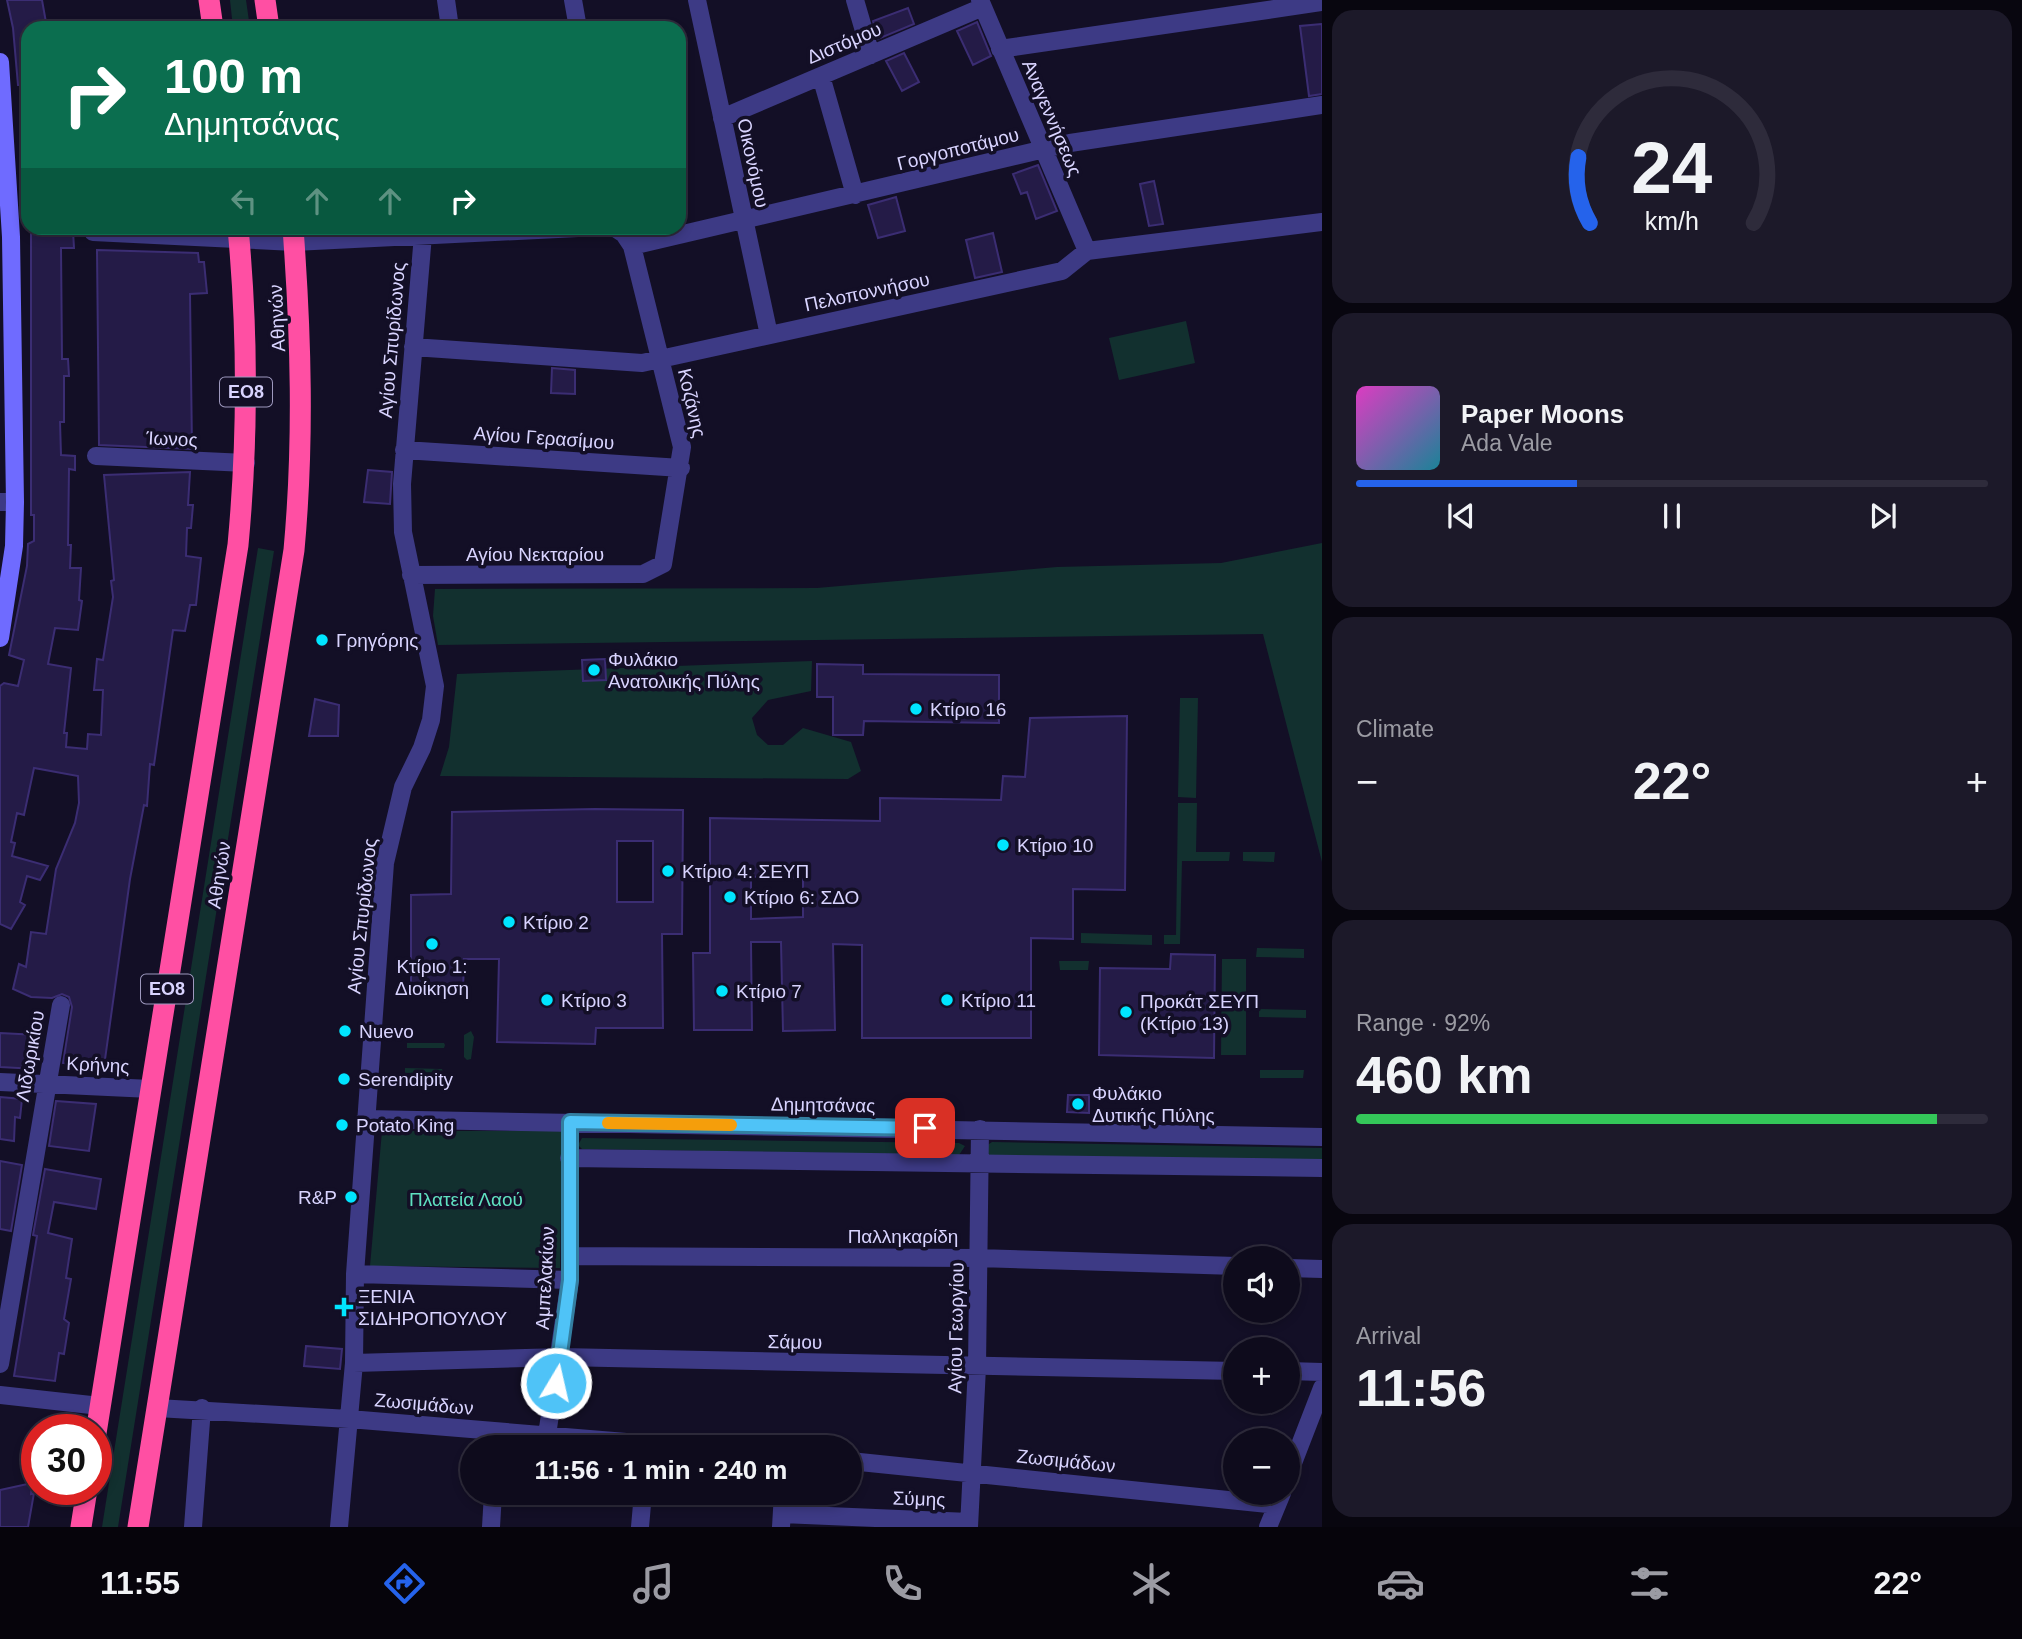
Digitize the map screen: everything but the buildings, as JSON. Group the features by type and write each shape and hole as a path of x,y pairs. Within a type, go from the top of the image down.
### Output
{"highway":[{"path":"209,0 212,21"},
{"path":"265,0 268,21"},
{"name":"Αθηνών","path":"99,1414 238,544 246,463 244,321 238,235"},
{"name":"Αθηνών","path":"138,1527 294,550 301,472 303,397 294,235"},
{"path":"81,1527 84,1505"}],"street":[{"path":"446,0 449,21"},
{"path":"573,0 577,21"},
{"name":"Οικονόμου","path":"696,0 769,335"},
{"path":"855,0 871,55"},
{"path":"1204,0 1208,18"},
{"path":"1000,48 1322,2"},
{"name":"Διστόμου","path":"722,117 871,55 982,4"},
{"name":"Αναγεννήσεως","path":"982,4 1087,251"},
{"path":"0,638 15,546 8,502 6,237 1,72"},
{"path":"821,76 855,195"},
{"name":"Γοργοποτάμου","path":"686,234 1042,150 1322,105"},
{"name":"Πελοποννήσου","path":"413,347 632,363 1062,271 1087,251 1322,222"},
{"name":"Αγίου Σπυρίδωνος","path":"339,1527 354,1363 355,1273 385,863 403,787 422,748 430,720 435,686 403,532 404,450 423,235"},
{"path":"625,235 632,246"},
{"name":"Γοργοποτάμου","path":"632,246 681,235"},
{"name":"Κοζάνης","path":"632,246 682,447 666,559 658,569"},
{"name":"Αγίου Γερασίμου","path":"404,450 681,468"},
{"name":"Ίωνος","path":"96,456 246,463"},
{"name":"Αγίου Νεκταρίου","path":"411,575 643,574 658,569"},
{"name":"Λιδωρικίου","path":"0,1364 61,1005"},
{"name":"Κρήνης","path":"0,1082 151,1089"},
{"name":"Δημητσάνας","path":"365,1119 1322,1137"},
{"name":"Αμπελακίων","path":"547,1435 561,1357 570,1280 570,1122"},
{"name":"Αγίου Γεωργίου","path":"969,1525 977,1367 980,1129"},
{"path":"569,1158 978,1161 1322,1168"},
{"name":"Παλληκαρίδη","path":"570,1256 978,1258 1223,1266"},
{"path":"1300,1268 1322,1269"},
{"path":"355,1273 570,1280"},
{"name":"Σάμου","path":"354,1363 561,1357 1223,1371"},
{"path":"1300,1371 1322,1372"},
{"path":"1300,1445 1322,1388"},
{"path":"0,1395 100,1406"},
{"name":"Ζωσιμάδων","path":"157,1408 202,1408 349,1419 467,1435"},
{"path":"193,1527 202,1408"},
{"name":"Ζωσιμάδων","path":"862,1462 1223,1494"},
{"path":"491,1527 493,1505"},
{"path":"640,1527 642,1505"},
{"path":"1268,1527 1277,1505"},
{"name":"Σύμης","path":"782,1521 969,1525"}],"green space":[{"path":"230,0 246,0 249,21 232,21"},
{"path":"1186,321 1195,363 1119,380 1109,338"},
{"path":"1322,543 1322,862 1263,634 438,645 433,616 435,589 817,588 1057,567 1221,563"},
{"path":"258,548 274,551 118,1527 102,1527 106,1505 112,1505 112,1464"},
{"path":"812,661 811,691 768,700 752,718 757,735 768,745 783,745 803,728 851,742 861,771 848,779 440,776 449,747 457,674"},
{"path":"1180,698 1198,698 1196,798 1178,797"},
{"path":"1178,803 1197,803 1196,852 1230,852 1229,861 1182,861 1180,944 1164,944 1164,935 1176,935"},
{"path":"1243,852 1275,852 1274,862 1243,861"},
{"path":"1081,933 1152,935 1152,945 1081,943"},
{"path":"1257,948 1304,949 1304,958 1256,957"},
{"path":"1222,959 1246,959 1246,1055 1221,1055"},
{"path":"1059,961 1089,961 1088,970 1060,970"},
{"path":"1259,1009 1306,1010 1306,1018 1259,1017"},
{"path":"471,1031 474,1037 471,1059 467,1060 464,1057 464,1035"},
{"path":"407,1043 445,1045 444,1048 407,1048"},
{"path":"405,1068 442,1069 443,1072 405,1073"},
{"path":"1260,1070 1304,1070 1303,1078 1260,1078"},
{"name":"Πλατεία Λαού","path":"382,1131 562,1131 560,1268 370,1266"},
{"path":"582,1138 959,1143 965,1146 959,1155 582,1149 578,1145"},
{"path":"992,1142 1322,1148 1322,1161 992,1157 986,1153 986,1146"}],"slow traffic":[{"path":"608,1123 731,1125"}],"place":[{"name":"Γρηγόρης","path":"322,640"},
{"name":"Φυλάκιο Ανατολικής Πύλης","path":"594,670"},
{"name":"Κτίριο 16","path":"916,709"},
{"name":"Κτίριο 10","path":"1003,845"},
{"name":"Κτίριο 4: ΣΕΥΠ","path":"668,871"},
{"name":"Κτίριο 6: ΣΔΟ","path":"730,897"},
{"name":"Κτίριο 2","path":"509,922"},
{"name":"Κτίριο 1: Διοίκηση","path":"432,944"},
{"name":"Κτίριο 7","path":"722,991"},
{"name":"Κτίριο 3","path":"547,1000"},
{"name":"Κτίριο 11","path":"947,1000"},
{"name":"Προκάτ ΣΕΥΠ (Κτίριο 13)","path":"1126,1012"},
{"name":"Nuevo","path":"345,1031"},
{"name":"Serendipity","path":"344,1079"},
{"name":"Φυλάκιο Δυτικής Πύλης","path":"1078,1104"},
{"name":"Potato King","path":"342,1125"},
{"name":"R&P","path":"351,1197"},
{"name":"ΞΕΝΙΑ ΣΙΔΗΡΟΠΟΥΛΟΥ","path":"344,1307"}],"route":[{"path":"556,1383 570,1280 570,1122 925,1128"}]}
